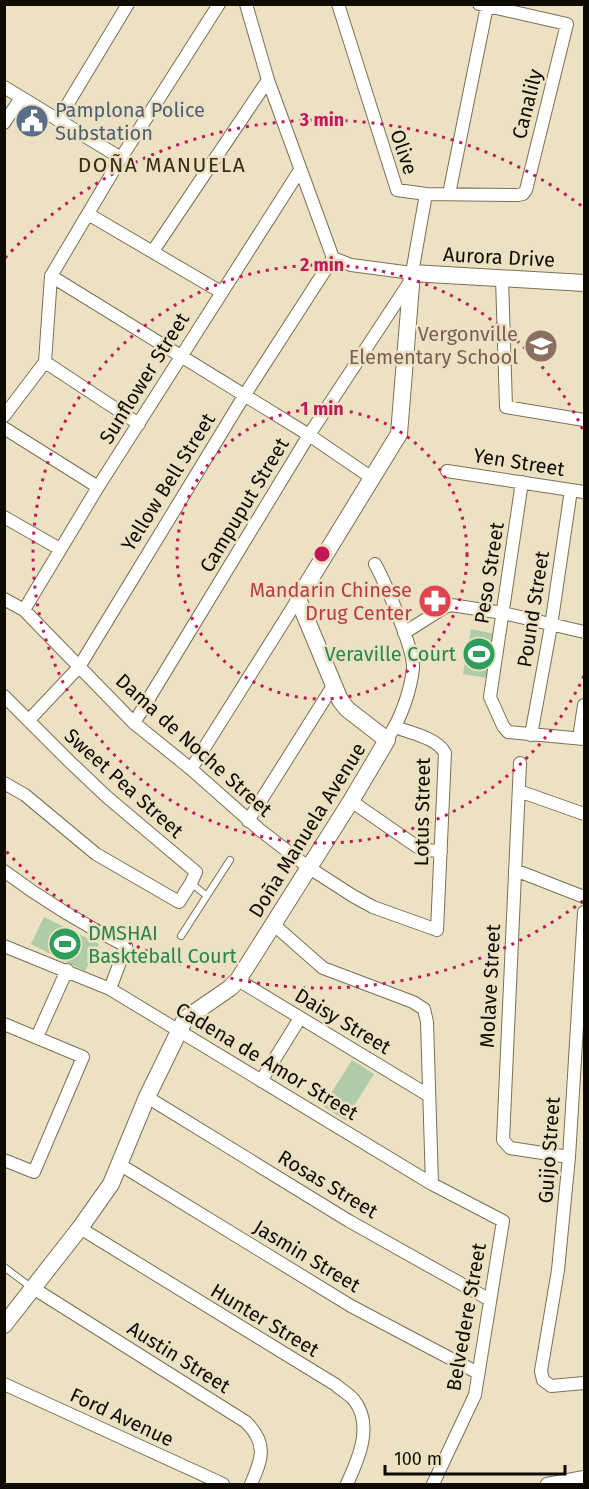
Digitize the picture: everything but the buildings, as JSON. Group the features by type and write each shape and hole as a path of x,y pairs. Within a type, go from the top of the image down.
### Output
{"street":[{"path":"58,120 128,4"},
{"path":"4,416 45,362 51,276 121,158 219,4"},
{"path":"246,4 268,80 333,258 351,265 412,276"},
{"name":"Olive","path":"338,4 394,186 401,191 426,194 523,194"},
{"path":"449,194 483,5"},
{"name":"Canalily","path":"483,5 567,24 523,194"},
{"path":"153,251 268,80"},
{"path":"4,87 121,158"},
{"path":"4,123 21,98"},
{"name":"Sunflower Street","path":"24,610 98,487 300,170"},
{"path":"191,769 399,434 412,276 426,194"},
{"path":"88,214 221,292"},
{"name":"Yellow Bell Street","path":"29,720 80,667 244,396 333,258"},
{"path":"51,276 309,435 372,478"},
{"name":"Aurora Drive","path":"412,276 585,283"},
{"name":"Campuput Street","path":"134,723 309,435 412,276"},
{"path":"502,278 506,407 585,420"},
{"path":"45,362 139,424"},
{"path":"4,428 98,487"},
{"name":"Yen Street","path":"447,471 585,492"},
{"name":"Peso Street","path":"522,482 490,697 507,732 582,738"},
{"name":"Pound Street","path":"531,735 551,626 571,490"},
{"path":"4,517 60,549"},
{"path":"298,600 333,686 347,709 391,733 403,708 413,667 404,633 375,564"},
{"name":"Dama de Noche Street","path":"4,599 24,610 134,723 191,769 249,821 308,867 373,907 437,930"},
{"path":"404,633 445,607 459,605 585,632"},
{"path":"249,821 333,686"},
{"name":"Sweet Pea Street","path":"4,696 107,797 195,872 191,884"},
{"path":"582,738 585,705"},
{"name":"Doña Manuela Avenue","path":"4,1325 103,1197 147,1097 185,1019 238,980 351,801 391,733"},
{"name":"Lotus Street","path":"391,733 433,742 439,745 445,753 437,930"},
{"name":"Molave Street","path":"520,763 503,1140 510,1148 569,1158"},
{"path":"4,783 25,795 96,855 179,902 191,884"},
{"path":"519,791 585,814"},
{"path":"351,801 423,850 441,851"},
{"path":"515,870 585,897"},
{"path":"4,871 81,924 126,946 110,989"},
{"name":"Guijo Street","path":"585,912 569,1158 558,1270 541,1371 543,1380 550,1386 585,1383"},
{"path":"273,924 323,968 413,1002 424,1009 427,1022 432,1184"},
{"name":"Cadena de Amor Street","path":"4,946 110,989 432,1184 503,1221"},
{"path":"37,1036 67,970"},
{"name":"Daisy Street","path":"238,980 428,1095"},
{"path":"261,1081 300,1018"},
{"path":"4,1160 34,1172 83,1057 37,1036 6,1029"},
{"name":"Rosas Street","path":"147,1097 358,1226 490,1300"},
{"name":"Jasmin Street","path":"119,1164 351,1306 478,1373"},
{"name":"Belvedere Street","path":"433,1485 475,1395 503,1221"},
{"name":"Hunter Street","path":"80,1228 336,1385 355,1401 363,1422 363,1436 358,1459 347,1485"},
{"name":"Austin Street","path":"33,1288 246,1422 256,1433 261,1446 261,1463 251,1485"},
{"name":"Ford Avenue","path":"4,1384 223,1485"},
{"path":"547,1485 585,1477"}],"lane":[{"path":"181,936 230,860"},
{"path":"191,884 207,896"},
{"path":"4,1267 33,1288"}],"green space":[{"name":"Veraville Court","path":"471,629 495,634 487,678 463,674"},
{"name":"DMSHAI Baskteball Court","path":"44,917 99,944 85,971 31,944"},
{"path":"352,1060 374,1074 345,1120 323,1106"}],"place":[{"name":"Pamplona Police Substation","path":"32,121"},
{"name":"Vergonville Elementary School","path":"541,346"},
{"name":"Mandarin Chinese Drug Center","path":"435,601"},
{"name":"Veraville Court","path":"479,654"},
{"name":"DMSHAI Baskteball Court","path":"65,944"}],"district":[{"name":"DOÑA MANUELA","path":"162,165"}]}
